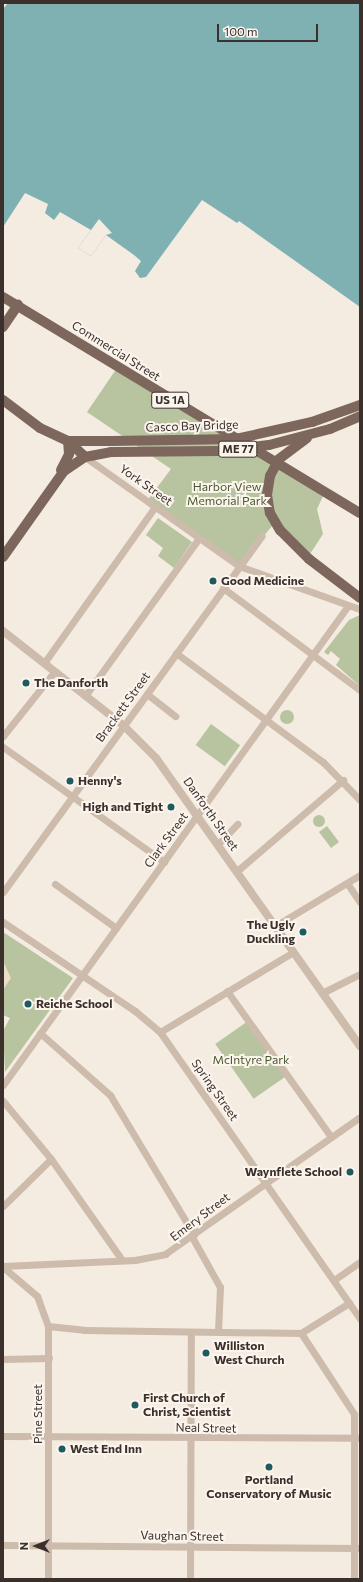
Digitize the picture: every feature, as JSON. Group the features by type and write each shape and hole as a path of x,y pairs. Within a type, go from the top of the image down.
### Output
{"main road":[{"name":"Commercial Street","path":"3,297 360,513"},
{"path":"3,327 18,305"},
{"name":"York Street","path":"3,400 40,428 68,441 84,457"},
{"name":"Casco Bay Bridge","path":"68,441 236,439 312,422 360,405"},
{"name":"Casco Bay Bridge","path":"84,457 111,452 221,451 268,445 312,434 360,416"},
{"path":"312,434 279,459 270,476 267,495 277,526 309,559 360,598"},
{"path":"60,476 69,454 68,441"},
{"name":"ME 77","path":"3,557 60,476 84,457"}],"street":[{"name":"York Street","path":"84,457 239,566 347,607 360,609"},
{"path":"44,663 155,507"},
{"name":"Brackett Street","path":"3,892 122,725 147,694 262,536"},
{"path":"85,696 200,538"},
{"path":"223,588 314,654 360,690"},
{"name":"Clark Street","path":"3,1085 347,607"},
{"name":"Danforth Street","path":"3,632 122,725 156,758 198,814 237,872 360,1046"},
{"path":"176,653 343,780 360,800"},
{"path":"3,736 54,672"},
{"path":"147,694 175,716"},
{"path":"3,747 164,862"},
{"path":"237,872 343,780"},
{"path":"218,844 237,824"},
{"path":"276,926 360,875"},
{"path":"347,883 360,902"},
{"path":"55,884 116,928"},
{"name":"Spring Street","path":"3,922 135,1011 160,1032 360,1318"},
{"path":"160,1032 293,952"},
{"path":"322,993 360,974"},
{"path":"227,991 332,1137"},
{"path":"40,1033 110,1095 210,1264 220,1287 218,1331"},
{"path":"3,1101 51,1159 122,1260"},
{"name":"Emery Street","path":"3,1267 122,1260 166,1254 360,1116"},
{"path":"3,1206 51,1159"},
{"path":"334,1280 360,1262"},
{"name":"Pine Street","path":"3,1267 37,1296 48,1326 48,1579"},
{"path":"48,1326 192,1332 218,1331 301,1334 349,1302"},
{"path":"190,1579 192,1332"},
{"path":"301,1334 360,1416"},
{"path":"3,1359 49,1358"},
{"path":"344,1395 354,1414 358,1439 357,1548 354,1579"},
{"name":"Neal Street","path":"3,1436 192,1439 358,1439"},
{"name":"Vaughan Street","path":"3,1545 190,1548 357,1548"}],"green space":[{"name":"Harbor View Memorial Park","path":"117,368 325,492 317,509 323,534 310,554 277,520 239,566 147,501 171,469 87,412"},
{"path":"158,518 192,542 174,568 158,556 163,548 146,535"},
{"path":"360,615 360,686 336,665 340,659 331,651 328,655 324,652 349,620"},
{"path":"284,710 290,710 294,714 294,720 290,724 284,724 280,720 280,714"},
{"path":"211,724 240,745 225,766 196,745"},
{"path":"319,815 323,817 325,821 323,825 319,827 315,825 313,821 315,817"},
{"path":"327,826 339,842 331,848 319,832"},
{"name":"Reiche School","path":"3,932 73,978 5,1072 3,1031 10,1018 3,1015"},
{"name":"McIntyre Park","path":"248,1021 286,1076 254,1099 215,1044"}],"shaded area":[{"path":"3,961 11,978 3,990"}],"water":[{"path":"8,3 360,3 360,307 239,221 237,223 202,200 146,277 140,278 135,271 141,261 134,255 106,235 91,256 78,248 91,230 60,212 54,220 45,213 48,204 25,193 3,227 3,9"}],"pier":[{"path":"99,219 112,233 106,235 91,256 78,248"}],"place":[{"name":"Good Medicine","path":"213,581"},
{"name":"The Danforth","path":"26,683"},
{"name":"Henny's","path":"70,781"},
{"name":"High and Tight","path":"171,807"},
{"name":"The Ugly Duckling","path":"303,932"},
{"name":"Reiche School","path":"28,1004"},
{"name":"Waynflete School","path":"350,1172"},
{"name":"Williston West Church","path":"206,1353"},
{"name":"First Church of Christ, Scientist","path":"135,1405"},
{"name":"West End Inn","path":"62,1449"},
{"name":"Portland Conservatory of Music","path":"269,1467"}]}
